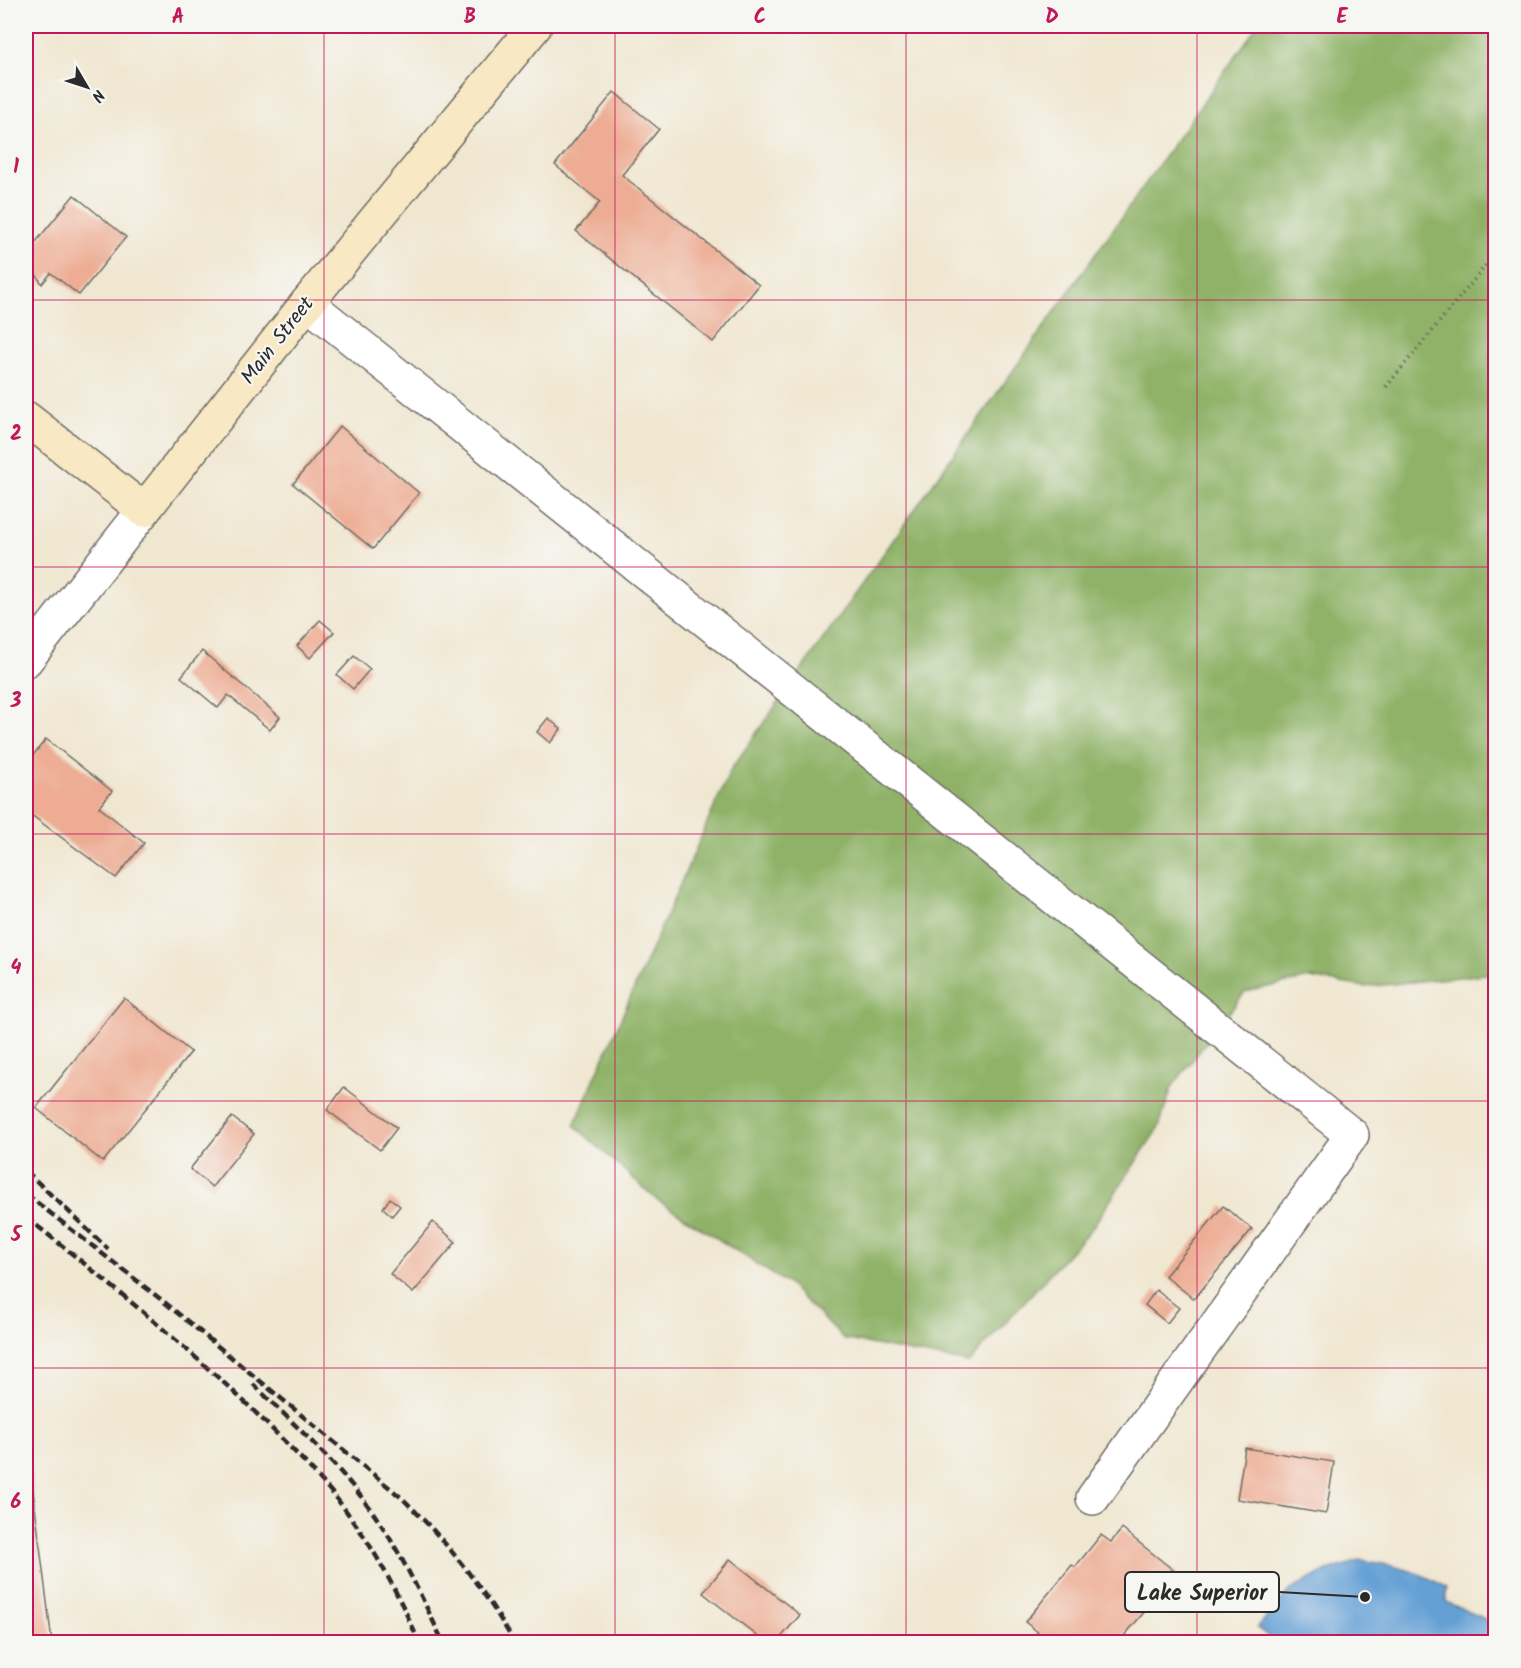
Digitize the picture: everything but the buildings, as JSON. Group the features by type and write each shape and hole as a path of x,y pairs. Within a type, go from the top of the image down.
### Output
{"street":[{"name":"Main Street","path":"26,660 307,303 535,26"},
{"path":"307,303 1352,1135 1094,1498"},
{"path":"26,418 144,510"}],"path":[{"path":"1386,387 1496,253"}],"green space":[{"path":"1257,26 1495,26 1495,973 1365,987 1310,978 1245,992 1172,1087 1159,1127 1092,1228 968,1363 844,1339 788,1284 656,1199 574,1125 731,769"}],"water":[{"path":"1362,1560 1406,1570 1437,1582 1446,1588 1446,1602 1483,1618 1495,1628 1495,1642 1275,1642 1257,1628 1289,1591 1321,1573"}],"railway":[{"path":"26,1171 108,1249"},
{"path":"26,1194 163,1301 402,1498 463,1566 514,1642"},
{"path":"26,1217 196,1358 251,1408 315,1473 370,1545 419,1642"},
{"path":"253,1384 340,1471 370,1509 400,1556 443,1642"}],"place":[{"name":"Lake Superior","path":"1365,1597"}]}
